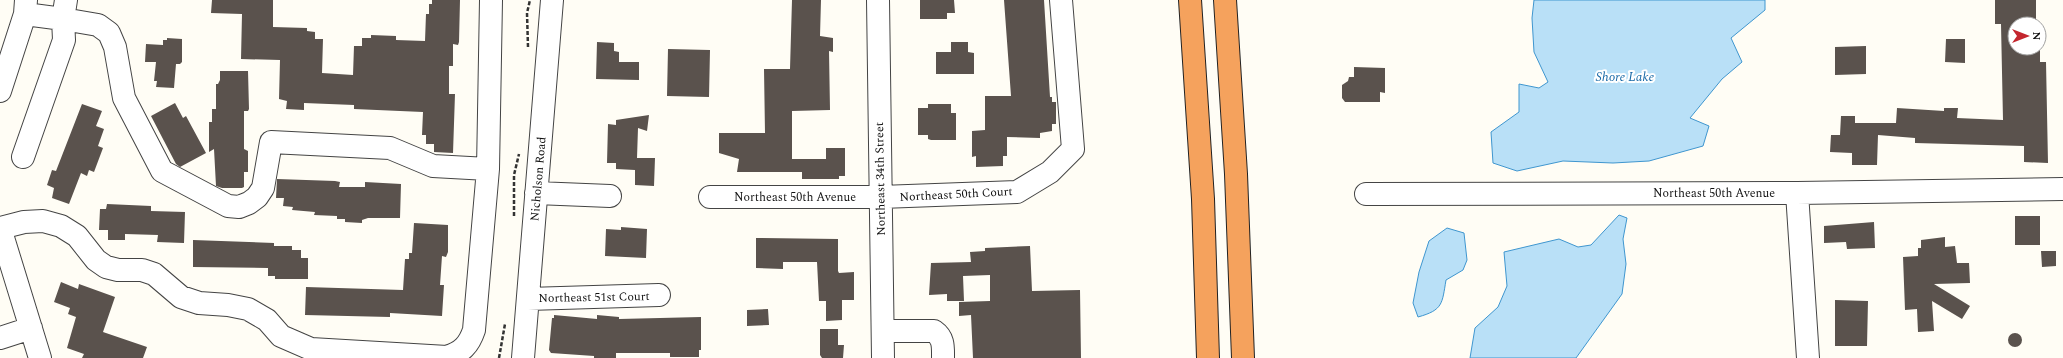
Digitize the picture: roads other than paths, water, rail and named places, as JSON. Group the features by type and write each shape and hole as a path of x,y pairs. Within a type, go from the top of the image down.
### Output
{"highway":[{"path":"1190,0 1203,199 1208,358"},
{"path":"1225,0 1236,174 1243,358"}],"street":[{"path":"40,358 0,228 24,222 43,221 61,226 77,236 96,260 106,267 118,270 142,270 154,274 181,297 199,303 228,305 248,309 267,320 281,336 311,349 448,357 457,354 465,348 471,340 474,330 488,169 491,0"},
{"name":"Nicholson Road","path":"523,358 552,0"},
{"name":"Northeast 34th Street","path":"878,0 883,358"},
{"name":"Northeast 50th Court","path":"881,197 1017,192 1050,172 1073,149 1062,0"},
{"path":"0,91 25,7 65,9 98,24 109,33 113,40 124,98 162,171 228,206 239,207 249,203 257,197 263,188 271,142 390,148 433,166 488,169"},
{"path":"24,157 64,40 65,9"},
{"name":"Northeast 50th Avenue","path":"1366,194 1797,193 2063,189"},
{"path":"536,193 610,196"},
{"path":"1797,193 1808,358"},
{"name":"Northeast 50th Avenue","path":"710,197 881,197"},
{"name":"Northeast 51st Court","path":"528,299 659,295"},
{"path":"0,338 31,328"},
{"path":"883,331 934,331 940,335 944,346 943,358"}],"water":[{"name":"Shore Lake","path":"1534,0 1765,0 1765,10 1731,38 1742,62 1722,79 1690,118 1709,126 1703,146 1649,161 1613,163 1563,161 1517,171 1493,163 1491,132 1519,112 1519,84 1539,88 1548,82 1534,52 1532,18"},
{"path":"1619,215 1627,218 1623,239 1626,264 1622,294 1576,358 1470,358 1475,328 1498,307 1507,286 1504,252 1559,239 1578,247 1591,245"},
{"path":"1447,228 1464,233 1467,260 1463,270 1446,280 1442,300 1437,309 1418,317 1413,303 1419,272 1429,241"}]}
